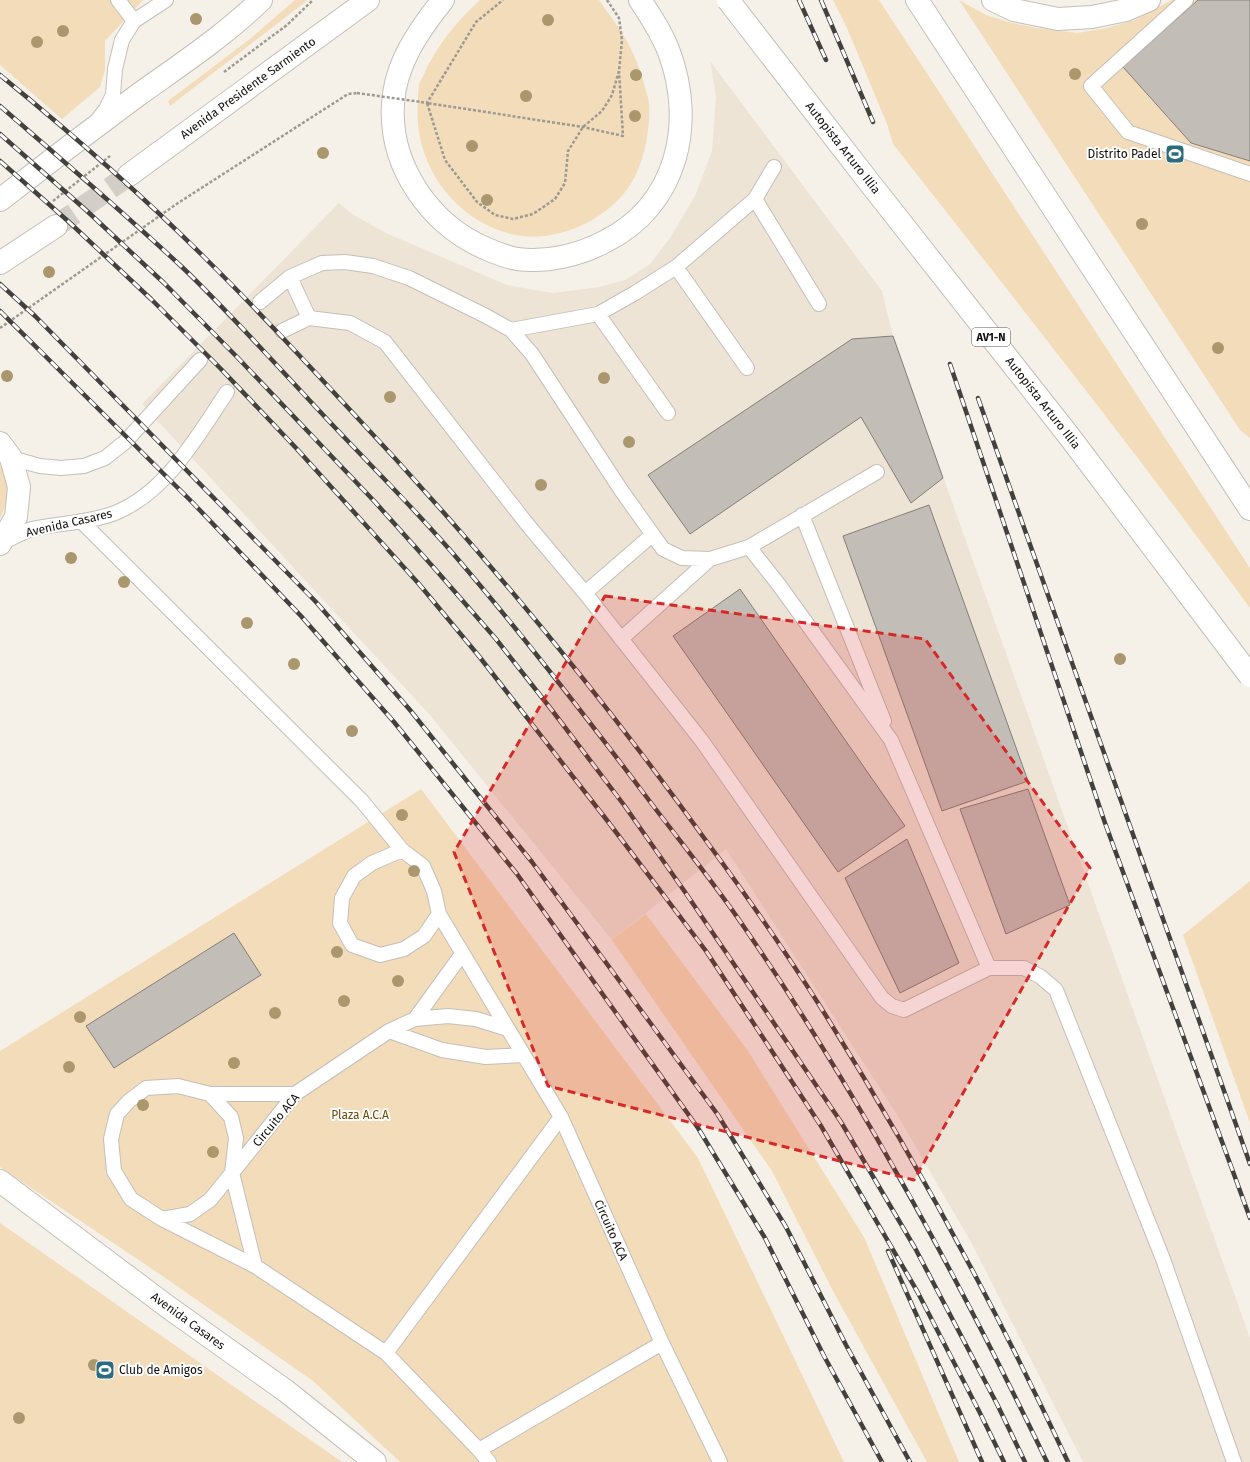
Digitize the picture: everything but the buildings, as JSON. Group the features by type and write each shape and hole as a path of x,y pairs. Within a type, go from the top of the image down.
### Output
{"main road":[{"path":"0,200 86,133 212,42 235,24 261,0"},
{"name":"Avenida Presidente Sarmiento","path":"129,175 368,0"},
{"path":"443,0 415,38 407,52 401,68 393,103 395,132 400,155 406,171 417,191 429,207 446,224 460,235 477,245 496,253 516,259 538,260 575,254 595,247 615,237 648,209 664,186 672,170 677,152 682,122 681,98 678,82 670,54 663,38 640,0"},
{"name":"Autopista Arturo Illia","path":"728,0 1069,436 1250,676"},
{"path":"917,0 1250,509"},
{"path":"993,0 1014,10 1058,19 1092,17 1126,10 1149,0"},
{"path":"0,263 56,226"},
{"path":"1,544 16,517 19,487 5,451"},
{"name":"Avenida Casares","path":"0,1181 168,1307 286,1391 375,1462"}],"lane":[{"path":"118,0 134,21"},
{"path":"86,133 106,109 112,95 115,69 122,40 134,21 166,0"},
{"path":"1186,0 1091,86 1128,132 1250,174"},
{"path":"511,330 598,314 676,267 755,199 774,167"},
{"path":"755,199 819,304"},
{"path":"260,302 290,277 322,263 345,262 373,266 409,278 511,330 532,354 621,490 662,549 682,558 710,559 749,547 877,472"},
{"path":"676,267 747,368"},
{"path":"290,277 309,318"},
{"path":"598,314 668,413"},
{"path":"282,331 309,318 350,323 385,342 527,524 585,593 702,741 882,998 892,1006 904,1010 989,968 1024,968 1041,977 1056,990 1163,1259 1234,1462"},
{"path":"5,451 40,466 61,468 84,466 105,458 125,442 200,360"},
{"name":"Avenida Casares","path":"1,544 31,529 81,521 115,513 138,501 158,484 186,453 227,392"},
{"path":"802,515 891,740 989,968"},
{"path":"81,521 362,800 402,850 423,866 434,891 439,914 508,1030"},
{"path":"585,593 652,535"},
{"path":"749,547 779,585 891,740"},
{"path":"621,639 710,559"},
{"path":"402,850 372,864 354,876 342,898 340,923 352,945 380,955 404,949 424,936 439,914"},
{"path":"415,1019 462,954"},
{"name":"Circuito ACA","path":"232,1173 295,1094 389,1032 415,1019 448,1016 476,1019 508,1030 560,1117 662,1343 720,1462"},
{"path":"389,1032 442,1050 486,1057 523,1055"},
{"path":"295,1094 210,1094 178,1086 146,1088 129,1101 117,1114 111,1139 114,1171 131,1199 162,1219 255,1266 386,1353 489,1462"},
{"path":"210,1094 231,1117 236,1138 232,1173 255,1266"},
{"path":"386,1353 560,1117"},
{"path":"162,1219 190,1214 210,1200 232,1173"},
{"path":"479,1450 662,1343"}],"path":[{"path":"503,0 476,22 427,103 445,160 477,202 495,215 513,219 533,214 555,200 565,183 568,151 583,127 602,111 612,95 619,71"},
{"path":"0,328 178,203 348,94 358,93 421,102 583,127 623,136 619,71 622,40 619,18 607,0"}],"highlighted area":[{"path":"605,596 925,639 1090,868 914,1180 548,1086 454,852"}],"shaded area":[{"path":"710,61 882,291 893,336 1250,1338 1250,1462 1083,1462 972,1244 899,1118 726,849 612,940 429,714 142,404 339,203 352,214 386,233 507,285 553,293 599,287 625,280 650,264 670,238 695,196 712,151 716,96"}],"green space":[{"path":"0,0 143,0 105,41 105,70 100,87 62,119 0,65"},
{"path":"295,0 308,0 170,106 168,101 250,39"},
{"path":"480,0 599,0 622,33 634,55 642,76 649,102 649,123 642,158 634,179 618,200 593,219 578,227 547,236 531,237 516,235 494,228 474,218 457,204 442,187 430,167 422,146 418,124 419,85 429,63 441,43 463,16"},
{"path":"833,0 879,0 1250,568 1250,608 1207,549 1029,317 893,144 887,124 847,28"},
{"name":"Distrito Padel","path":"959,0 986,15 1008,22 1037,28 1077,33 1107,28 1135,20 1172,0 1250,0 1250,438 1240,430"},
{"path":"0,462 7,483 7,497 0,518"},
{"name":"Plaza A.C.A","path":"421,789 698,1158 844,1462 400,1462 313,1381 161,1275 0,1167 0,1051"},
{"path":"1250,881 1250,1123 1183,935"},
{"path":"646,914 748,1051 864,1237 959,1462 927,1462 833,1291 772,1171 612,940"},
{"name":"Club de Amigos","path":"0,1223 342,1462 0,1462"}],"tunnel":[{"path":"56,226 129,175"}],"railway":[{"path":"799,0 826,60"},
{"path":"821,0 873,122"},
{"path":"0,75 79,141 156,210 280,334 400,463 446,515 537,621 624,730 736,882 805,982 886,1115 981,1286 1068,1462"},
{"path":"0,106 160,246 237,322 440,539 505,615 599,734 732,910 787,991 828,1056 906,1188 943,1256 1047,1462"},
{"path":"0,134 87,211 164,283 238,358 375,502 435,569 496,639 551,709 624,805 841,1122 915,1248 997,1404 1025,1462"},
{"path":"0,161 69,222 151,299 221,369 296,448 419,584 478,655 606,819 706,951 821,1126 917,1291 1004,1462"},
{"path":"0,284 35,316 316,602 410,710 532,862 718,1115 786,1227 846,1345 910,1462"},
{"path":"0,311 192,502 301,616 394,722 517,874 698,1128 765,1238 824,1356 882,1462"},
{"path":"950,364 1105,823 1250,1218"},
{"path":"978,398 1250,1164"},
{"path":"888,1251 982,1462"}],"place":[{"name":"Distrito Padel","path":"1175,154"},
{"name":"Club de Amigos","path":"105,1370"}]}
